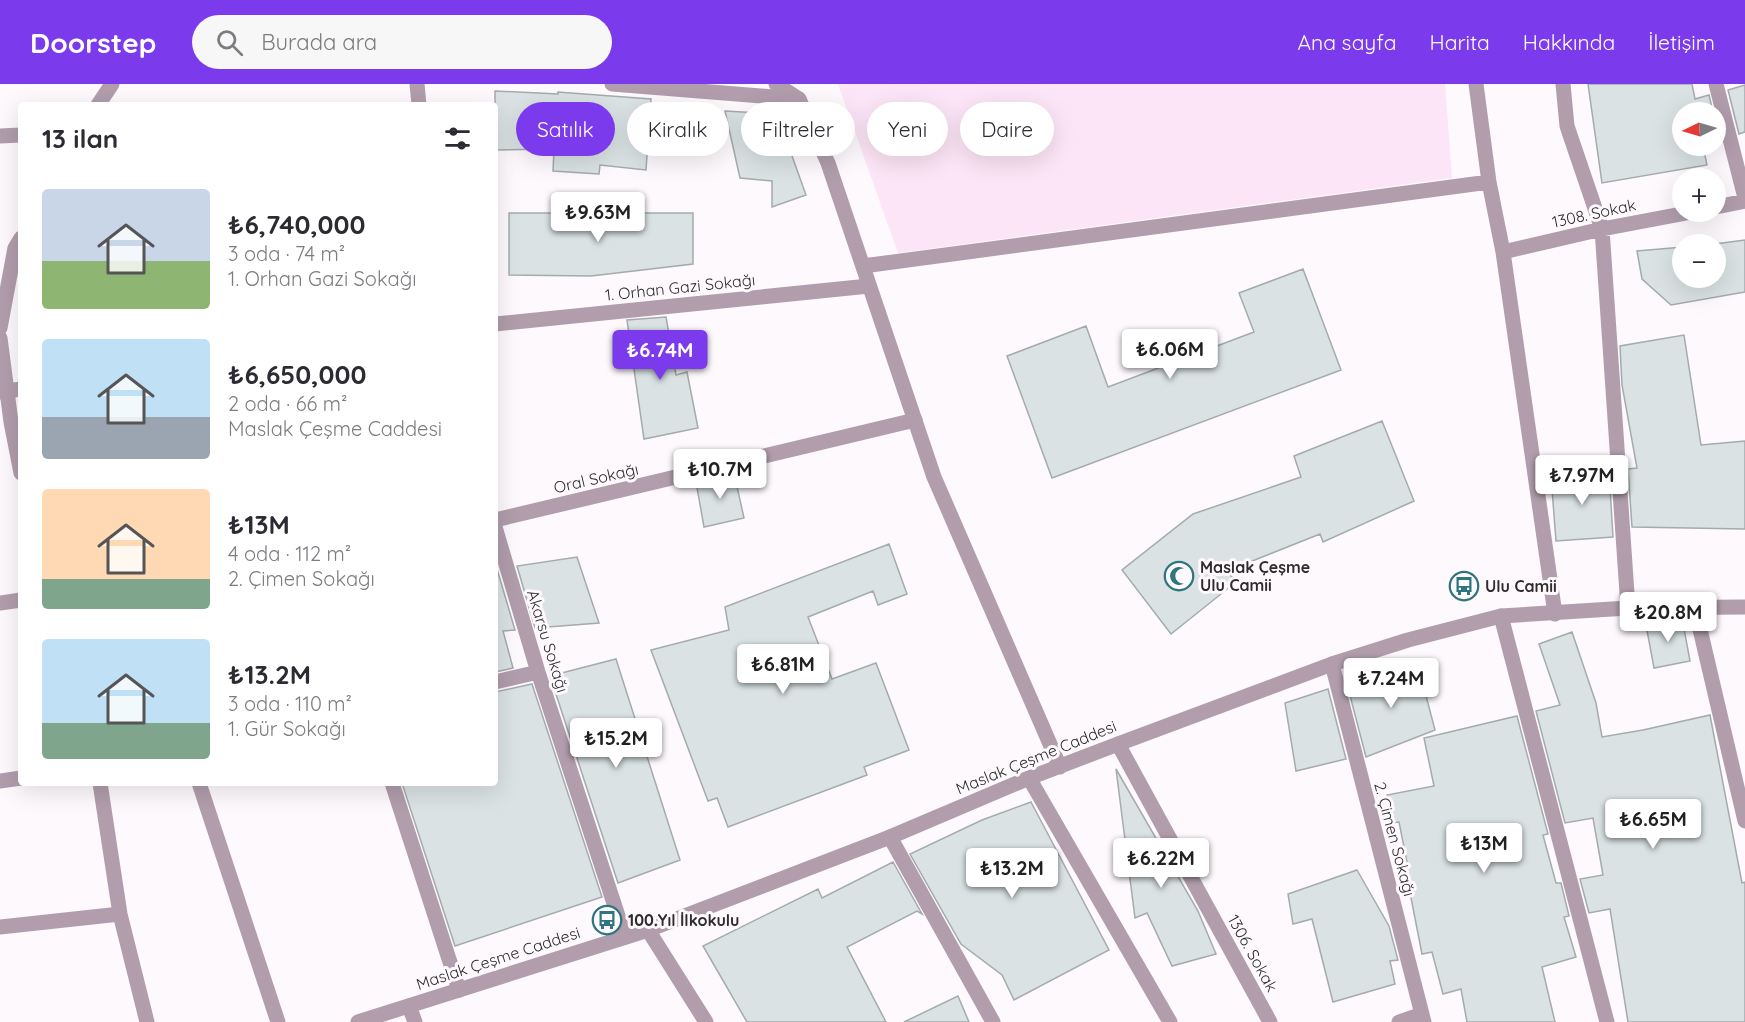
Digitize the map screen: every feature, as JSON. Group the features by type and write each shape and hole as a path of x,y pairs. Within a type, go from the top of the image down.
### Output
{"street":[{"path":"100,102 112,84"},
{"path":"417,84 419,102"},
{"path":"612,84 799,99"},
{"path":"777,84 799,99 828,164 934,477 1060,767"},
{"path":"1476,84 1489,182 1503,252 1555,614"},
{"path":"1563,84 1567,126 1602,229 1628,608"},
{"path":"1716,84 1745,200 1726,205"},
{"path":"0,136 18,135"},
{"path":"863,266 1489,182"},
{"name":"1308. Sokak","path":"1503,252 1672,216"},
{"path":"0,328 2,308 18,244"},
{"name":"1. Orhan Gazi Sokağı","path":"498,324 869,285"},
{"path":"0,339 18,452"},
{"name":"Oral Sokağı","path":"498,519 915,420"},
{"name":"Akarsu Sokağı","path":"498,536 538,672 625,937"},
{"path":"0,603 18,600"},
{"name":"Maslak Çeşme Caddesi","path":"358,1022 648,930 890,837 1029,778 1118,744 1332,664 1408,640 1501,616 1628,608 1745,608"},
{"path":"1695,608 1745,821"},
{"path":"1501,616 1607,1022"},
{"name":"2. Çimen Sokağı","path":"1332,664 1423,1018"},
{"path":"498,681 538,672"},
{"name":"1306. Sokak","path":"1118,744 1270,1022"},
{"path":"0,781 18,778"},
{"path":"1029,778 1170,1022"},
{"path":"100,786 120,914 147,1022"},
{"path":"200,786 278,1022"},
{"path":"393,786 459,990"},
{"path":"890,837 993,1022"},
{"path":"0,927 120,914"},
{"path":"648,930 706,1022"},
{"path":"409,1006 415,1022"},
{"path":"1400,1022 1423,1018"}],"shaded area":[{"path":"838,84 1445,84 1452,178 898,253 855,132 855,102 844,102"}],"building":[{"path":"1588,84 1692,84 1695,99 1709,95 1711,102 1672,102 1672,156 1705,156 1707,165 1672,168 1672,171 1602,183"},
{"path":"1745,85 1745,132 1739,134 1728,90"},
{"path":"495,91 558,94 558,92 651,99 651,102 627,102 627,156 647,156 646,170 600,165 599,174 553,171 554,156 615,156 615,102 516,102 516,150 498,150 498,102 495,102"},
{"path":"729,111 741,112 741,156 792,156 806,195 772,207 772,181 740,178 729,129"},
{"path":"509,213 693,213 693,264 591,276 509,275"},
{"path":"1745,240 1745,292 1671,305 1642,279 1637,251 1672,248 1672,288 1726,288 1726,243"},
{"path":"1303,269 1341,370 1052,478 1007,356 1086,326 1108,387 1254,332 1239,293"},
{"path":"666,317 676,375 687,372 698,428 644,439 627,320"},
{"path":"1684,335 1701,445 1745,441 1745,529 1632,527 1628,469 1637,468 1622,385 1620,346"},
{"path":"1382,421 1414,501 1323,542 1320,534 1227,571 1236,582 1171,634 1122,570 1193,514 1301,477 1294,456"},
{"path":"1609,471 1613,537 1556,541 1551,476"},
{"path":"734,473 744,518 704,527 696,482"},
{"path":"889,544 907,594 878,605 873,591 808,617 832,679 876,663 909,750 864,767 867,775 728,827 717,798 708,801 651,650 729,630 725,607"},
{"path":"577,557 599,623 535,628 517,566"},
{"path":"498,572 515,630 503,631 513,668 498,671"},
{"path":"1682,618 1690,661 1654,668 1646,625"},
{"path":"1572,632 1596,703 1602,737 1710,715 1742,883 1745,882 1745,1022 1628,1022 1610,909 1589,913 1580,879 1603,875 1593,818 1565,823 1536,711 1560,705 1539,644"},
{"path":"616,659 680,860 618,883 550,676"},
{"path":"1418,665 1435,730 1366,757 1347,684"},
{"path":"532,684 602,897 455,946 403,786 498,786 498,691"},
{"path":"1328,689 1346,759 1296,771 1285,703"},
{"path":"1517,716 1548,834 1543,835 1556,883 1561,883 1569,916 1564,917 1576,957 1542,967 1555,1022 1467,1022 1461,989 1443,994 1432,952 1422,954 1405,867 1408,867 1399,822 1391,823 1387,795 1434,786 1424,738"},
{"path":"1116,769 1198,911 1216,954 1172,966 1147,913 1135,918"},
{"path":"1031,802 1109,950 1014,1000 1002,975 961,944 910,854 982,820"},
{"path":"893,862 922,914 917,911 847,947 886,1022 747,1022 703,946 818,889 822,898"},
{"path":"1357,870 1389,926 1398,960 1390,961 1395,984 1333,1002 1312,919 1293,924 1288,894"},
{"path":"958,996 969,1022 904,1022"}],"place":[{"name":"Maslak Çeşme Ulu Camii","path":"1179,576"},
{"name":"Ulu Camii","path":"1464,586"},
{"name":"100.Yıl İlkokulu","path":"607,920"}]}
